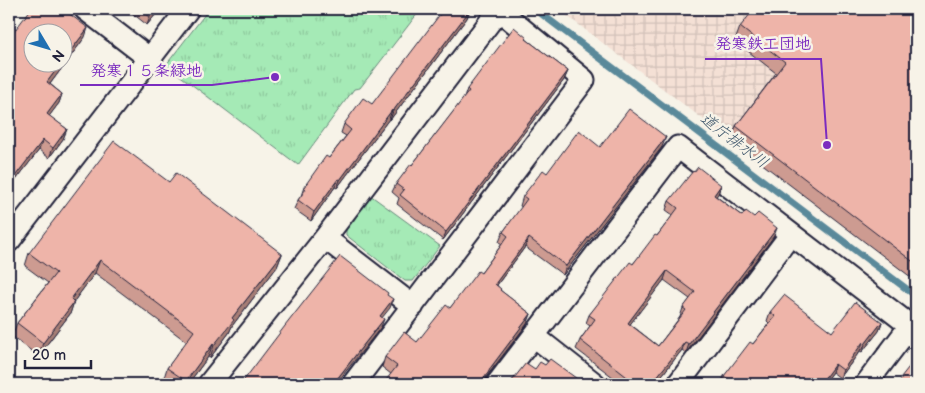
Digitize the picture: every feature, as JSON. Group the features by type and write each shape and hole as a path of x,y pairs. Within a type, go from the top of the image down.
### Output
{"street":[{"path":"85,9 150,59"},
{"path":"9,241 188,9"},
{"path":"209,384 325,238 499,10 584,80 353,384"},
{"path":"496,384 678,147 913,328 866,384"},
{"path":"678,384 791,234"},
{"path":"325,238 413,306"},
{"path":"534,336 596,384"}],"shaded area":[{"path":"558,9 916,9 916,281"}],"green space":[{"path":"209,9 421,9 360,88 354,89 298,165 166,65"},
{"path":"370,195 440,246 413,281 405,281 346,235 346,227"}],"building":[{"path":"31,9 63,9 88,28 72,49 72,22 22,22 22,72 55,72 47,82 62,94 47,114 67,129 53,148 43,140 9,184 9,38"},
{"path":"140,9 157,9 150,17"},
{"path":"444,9 470,10 314,212 298,200 306,189 304,187 326,156 329,158 351,130 344,124 363,98 372,104"},
{"path":"754,9 916,9 916,264 736,126 785,62 740,27"},
{"path":"514,27 526,39 568,71 446,232 400,195 404,190 396,184 469,91 467,89"},
{"path":"629,109 666,137 566,266 529,238 495,284 531,314 479,384 383,384 397,366 385,357 404,332 417,342 446,305 450,308 478,271 481,273 508,236 503,232 527,199 523,196 543,170 547,173 579,130 600,147"},
{"path":"114,141 169,182 176,173 282,254 232,318 234,320 213,344 186,381 167,368 194,331 100,260 71,299 74,302 43,343 17,323 56,273 29,253"},
{"path":"698,167 721,185 714,195 742,216 746,211 754,217 758,213 777,228 689,344 685,342 651,384 636,384 580,340 595,319 589,315 630,262 633,264 678,208 669,201","holes":["667,271 695,292 683,308 686,310 658,346 628,323"]},
{"path":"340,256 388,293 387,295 393,299 380,316 384,319 333,384 241,384 285,326"},
{"path":"784,295 832,332 855,302 882,322 865,344 863,342 843,370 835,364 820,384 736,384 724,376 750,342 753,344 775,316 770,312"},
{"path":"550,359 584,384 515,384 511,382 526,363 535,369 540,362 545,365"},
{"path":"912,363 914,365 916,363 916,384 898,384 901,377"},
{"path":"9,378 14,382 12,384 9,384"}],"waterway":[{"name":"道庁排水川","path":"535,9 916,296"}],"place":[{"name":"発寒１５条緑地","path":"275,77"},
{"name":"発寒鉄工団地","path":"827,145"}]}
